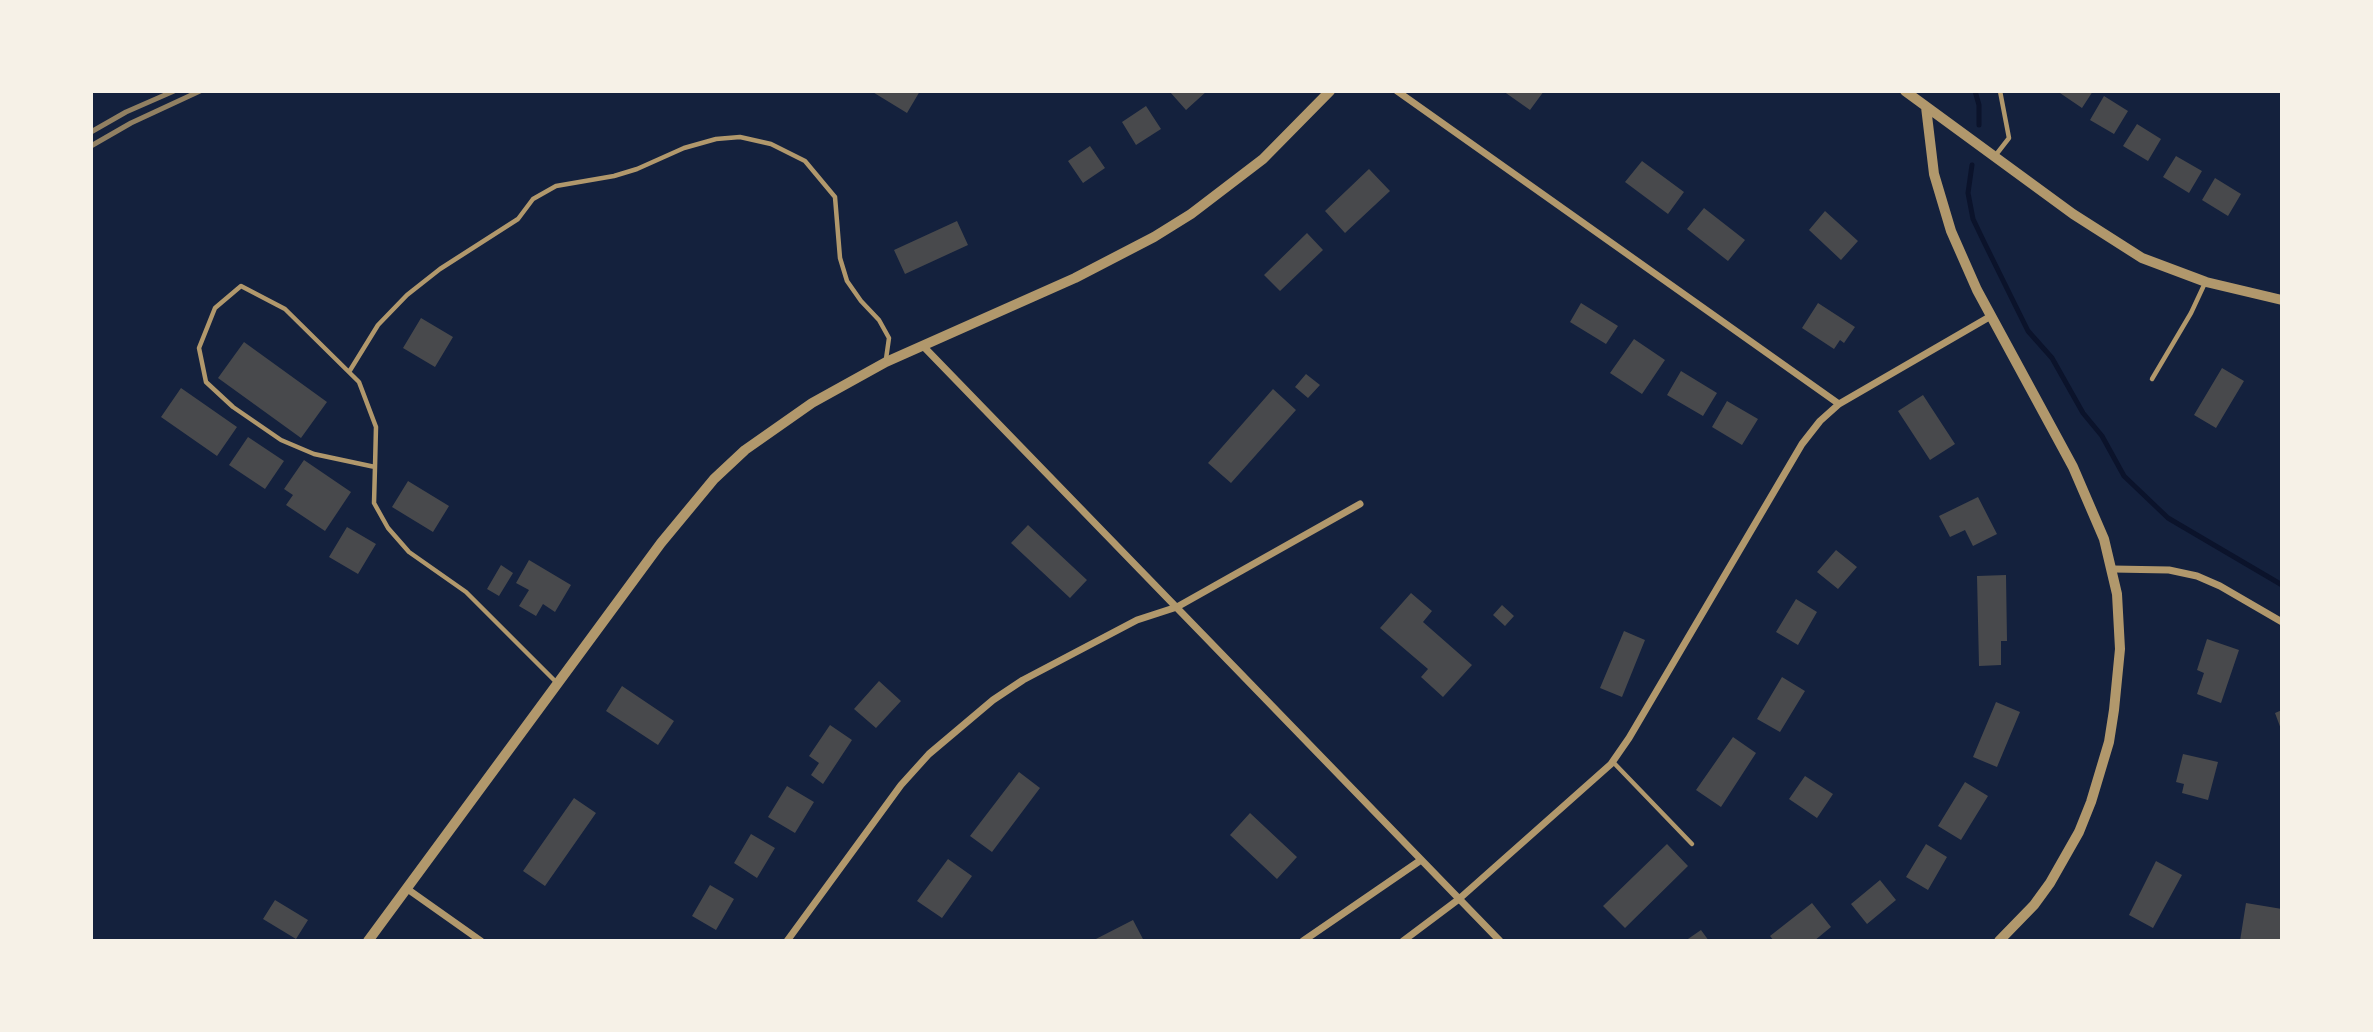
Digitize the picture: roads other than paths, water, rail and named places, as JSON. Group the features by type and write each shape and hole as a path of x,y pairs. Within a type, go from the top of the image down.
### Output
{"street":[{"path":"368,941 661,542 715,479 745,450 812,403 886,362 1085,273 1154,237 1201,207 1263,159 1330,91"},
{"path":"1397,91 1839,404"},
{"path":"1905,91 2073,214 2142,258 2206,282 2282,300"},
{"path":"1926,107 1934,174 1962,260 2073,467 2104,539 2113,569 2119,619 2118,679 2109,742 2101,773 2079,832 2065,858 2034,905 1999,941"},
{"path":"1403,941 1459,899 1587,787 1612,761 1629,738 1802,444 1820,421 1839,404 1991,316"},
{"path":"923,346 1500,941"},
{"path":"787,941 901,785 929,754 960,726 1023,680 1137,621 1177,607 1360,504"},
{"path":"2113,569 2169,570 2197,576 2220,586 2282,622"},
{"path":"1303,941 1421,859"},
{"path":"406,888 481,941"}],"lane":[{"path":"1995,157 2009,138 2000,91"},
{"path":"348,372 378,325 407,295 518,219 533,199 544,192 556,186 638,169 684,148 716,139 740,137 771,144 805,161 835,197 840,258 847,281 879,320 889,338 886,362"},
{"path":"2152,379 2206,282"},
{"path":"375,467 314,454 281,440 233,407 206,382 199,348 215,308 241,286 285,309 359,382 376,427 375,467 374,503 388,528 409,552 466,592 557,683"},
{"path":"1612,761 1692,844"}],"waterway":[{"path":"1975,91 1979,105 1979,125"},
{"path":"1972,165 1968,193 1973,219 1985,244 2028,331 2052,358 2083,413 2102,436 2124,476 2168,518 2282,585"}],"railway":[{"path":"91,132 126,112 174,91"},
{"path":"91,146 131,123 200,91"}]}
